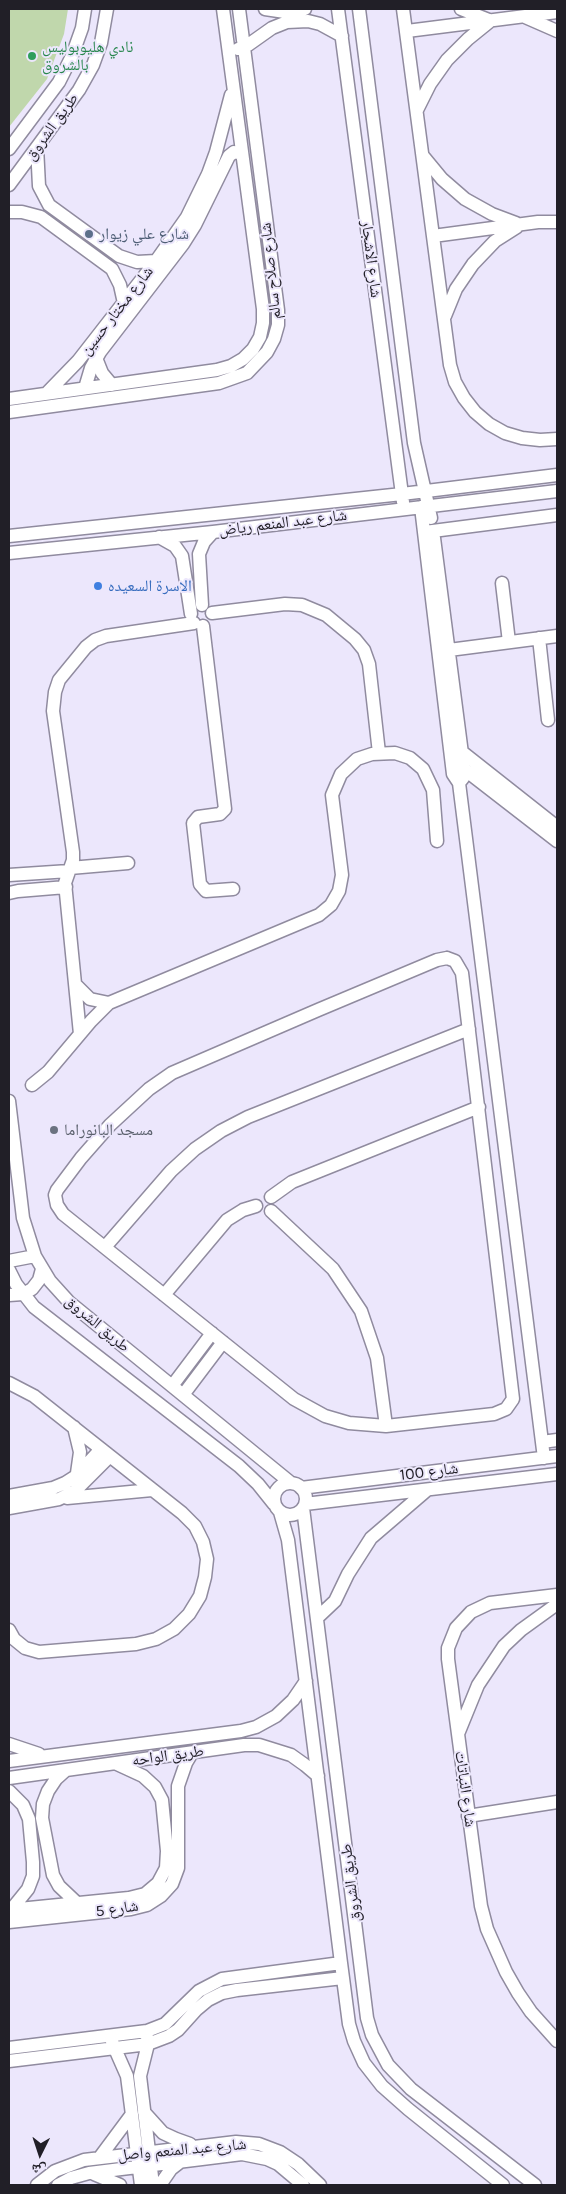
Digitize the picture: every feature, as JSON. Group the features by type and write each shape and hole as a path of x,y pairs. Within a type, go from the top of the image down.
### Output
{"street":[{"name":"طريق الشروق","path":"9,149 59,82 72,56 82,28 85,9"},
{"name":"طريق الشروق","path":"9,185 79,90 93,65 101,43 107,9"},
{"name":"شارع صلاح سالم","path":"9,399 217,370 231,366 243,359 253,349 260,337 263,309 223,9"},
{"name":"شارع صلاح سالم","path":"9,412 219,383 246,373 267,352 274,339 278,325 278,310 238,9"},
{"path":"265,9 285,12 305,9"},
{"name":"شارع الاشجار","path":"338,9 404,509"},
{"name":"شارع الاشجار","path":"358,9 414,443 425,491 429,531"},
{"path":"404,9 450,365 455,382 475,412 489,424 505,433 522,438 557,439"},
{"path":"461,9 491,21"},
{"path":"523,17 534,9"},
{"path":"406,32 557,12"},
{"path":"523,17 557,31"},
{"path":"228,49 244,48 265,32 287,22 308,21 320,24 342,36"},
{"path":"417,110 430,84 447,60 468,39 491,21"},
{"name":"شارع مختار حسين","path":"46,394 73,366 124,303 186,217 208,174 223,129 233,83"},
{"path":"351,103 370,100"},
{"path":"35,114 52,126"},
{"path":"37,147 39,186 49,205 119,256 137,262 156,261"},
{"name":"شارع مختار حسين","path":"86,388 96,358 183,244 206,205 229,156 234,152 242,154"},
{"path":"422,156 442,179 466,199 492,214 521,224"},
{"path":"9,212 22,212 41,217 112,269 120,285 124,303"},
{"path":"433,236 521,224 557,222"},
{"path":"444,318 456,289 473,264 495,242 521,224"},
{"path":"96,358 102,372 112,384"},
{"name":"شارع عبد المنعم رياض","path":"9,536 117,526 557,475"},
{"name":"شارع عبد المنعم رياض","path":"9,554 557,490"},
{"path":"80,1034 77,986 66,887 66,879 73,852 53,711 54,692 59,680 86,647 100,638 211,620 207,609 199,554 204,542 218,531 220,514"},
{"path":"429,531 557,515"},
{"path":"117,526 119,542"},
{"path":"429,531 449,650 456,752 557,827"},
{"path":"429,531 458,770 454,776 459,783 544,1458"},
{"path":"159,537 175,546 182,556 196,621 225,809 220,814 198,817 193,822 198,874 201,887 206,891 233,889"},
{"path":"502,583 509,642"},
{"path":"196,621 196,606 207,609 285,604 302,605 326,615 355,639 364,650 369,664 379,753"},
{"path":"449,650 557,636"},
{"path":"539,638 548,720"},
{"path":"32,1085 48,1072 80,1034 110,1003 326,910 336,898 341,883 332,802 334,788 341,774 351,764 364,756 379,753 403,755 417,763 427,775 433,790 437,841"},
{"path":"458,770 557,842"},
{"path":"9,875 128,863"},
{"path":"9,893 18,890 66,887"},
{"path":"442,959 451,959 461,968 469,1029 513,1388 512,1399 506,1409 494,1414 386,1426 349,1423 314,1411 294,1398 59,1210 55,1200 57,1190 110,1125 149,1089 172,1073 442,959"},
{"path":"77,986 90,999 110,1003"},
{"path":"105,1247 171,1171 191,1152 222,1131 248,1117 469,1029"},
{"name":"طريق الشروق","path":"9,1101 23,1218 35,1256 42,1269 68,1302 296,1486"},
{"path":"271,1197 292,1182 478,1107"},
{"path":"164,1295 227,1220 243,1210 256,1206 260,1197 264,1195 271,1197"},
{"path":"271,1197 274,1204 271,1211"},
{"path":"256,1206 259,1211 264,1213 271,1211"},
{"path":"271,1211 312,1247 333,1269 360,1311 378,1358 386,1426"},
{"path":"9,1262 35,1256"},
{"path":"9,1295 23,1294 36,1284 42,1269"},
{"name":"طريق الشروق","path":"9,1270 23,1294 48,1318 239,1466 258,1484 277,1508 288,1540 343,1978 354,2041 370,2072 408,2109 504,2185"},
{"path":"172,1386 212,1333"},
{"path":"183,1395 223,1342"},
{"path":"9,1383 34,1396 182,1513 195,1526 203,1542 207,1559 200,1596 189,1614 174,1628 150,1640 136,1644 39,1652 25,1648 14,1639 9,1630"},
{"path":"74,1427 80,1452 80,1464 76,1476"},
{"path":"542,1442 557,1440"},
{"path":"9,1496 53,1488 76,1476 105,1453"},
{"path":"60,1499 75,1491 105,1453"},
{"name":"شارع 100","path":"296,1486 557,1456"},
{"name":"شارع 100","path":"304,1506 557,1474"},
{"path":"286,1484 296,1486 305,1496 304,1506 295,1514 285,1514 277,1508 274,1499 277,1489 286,1484"},
{"path":"9,1508 106,1493 152,1490"},
{"path":"317,1618 335,1601 348,1574 371,1538 428,1490"},
{"name":"طريق الشروق","path":"304,1506 367,2018 372,2034 388,2064 411,2089 535,2185"},
{"name":"شارع النباتات","path":"557,1595 488,1604 471,1612 456,1628 448,1648 457,1734 481,1906 496,1951 518,1993 531,2012 557,2041"},
{"path":"457,1734 478,1685 504,1646 527,1625 557,1604"},
{"name":"طريق الواحه","path":"9,1761 256,1727 276,1716 293,1700 306,1681"},
{"path":"226,1732 229,1746"},
{"path":"9,1744 46,1756"},
{"name":"طريق الواحه","path":"9,1778 192,1753 229,1746 259,1745 291,1755 318,1776"},
{"path":"80,1751 82,1768"},
{"name":"شارع 5","path":"86,1906 131,1909 147,1905 161,1896 172,1884 178,1868 179,1852 176,1798 181,1774 192,1753"},
{"path":"115,1763 130,1768 143,1776 155,1787 162,1800 176,1798"},
{"path":"66,1770 56,1779 48,1791 43,1804 42,1818 52,1875 59,1886 86,1906"},
{"path":"9,1791 23,1805 29,1819 33,1862 32,1876 28,1888 10,1914"},
{"name":"شارع 5","path":"10,1914 86,1906 145,1894 158,1883 166,1868 167,1851 162,1800"},
{"path":"468,1816 557,1802"},
{"path":"100,2157 138,2113 140,2076 148,2037 165,2024 199,1991 222,1979 341,1962"},
{"path":"9,2061 112,2042 148,2037 164,2038 178,2030 208,2000 222,1993 343,1978"},
{"path":"9,2048 112,2042"},
{"path":"112,2042 127,2076 138,2113 145,2166 153,2185"},
{"path":"138,2113 163,2133 182,2142 203,2145"},
{"name":"شارع عبد المنعم واصل","path":"37,2185 55,2171 69,2164 100,2157 236,2142 269,2147 298,2164 320,2185"},
{"name":"شارع عبد المنعم واصل","path":"58,2185 71,2178 89,2173 230,2155 254,2156 278,2164 303,2185"},
{"path":"160,2185 171,2169 180,2162"},
{"path":"141,2185 145,2166"},
{"path":"89,2173 120,2185"}],"green space":[{"name":"نادي هليوبوليس بالشروق","path":"9,9 68,9 64,34 47,79 9,127"}],"place":[{"name":"نادي هليوبوليس بالشروق","path":"32,56"},
{"name":"شارع علي زيوار","path":"89,234"},
{"name":"الاسرة السعيده","path":"98,586"},
{"name":"مسجد البانوراما","path":"54,1130"}]}
